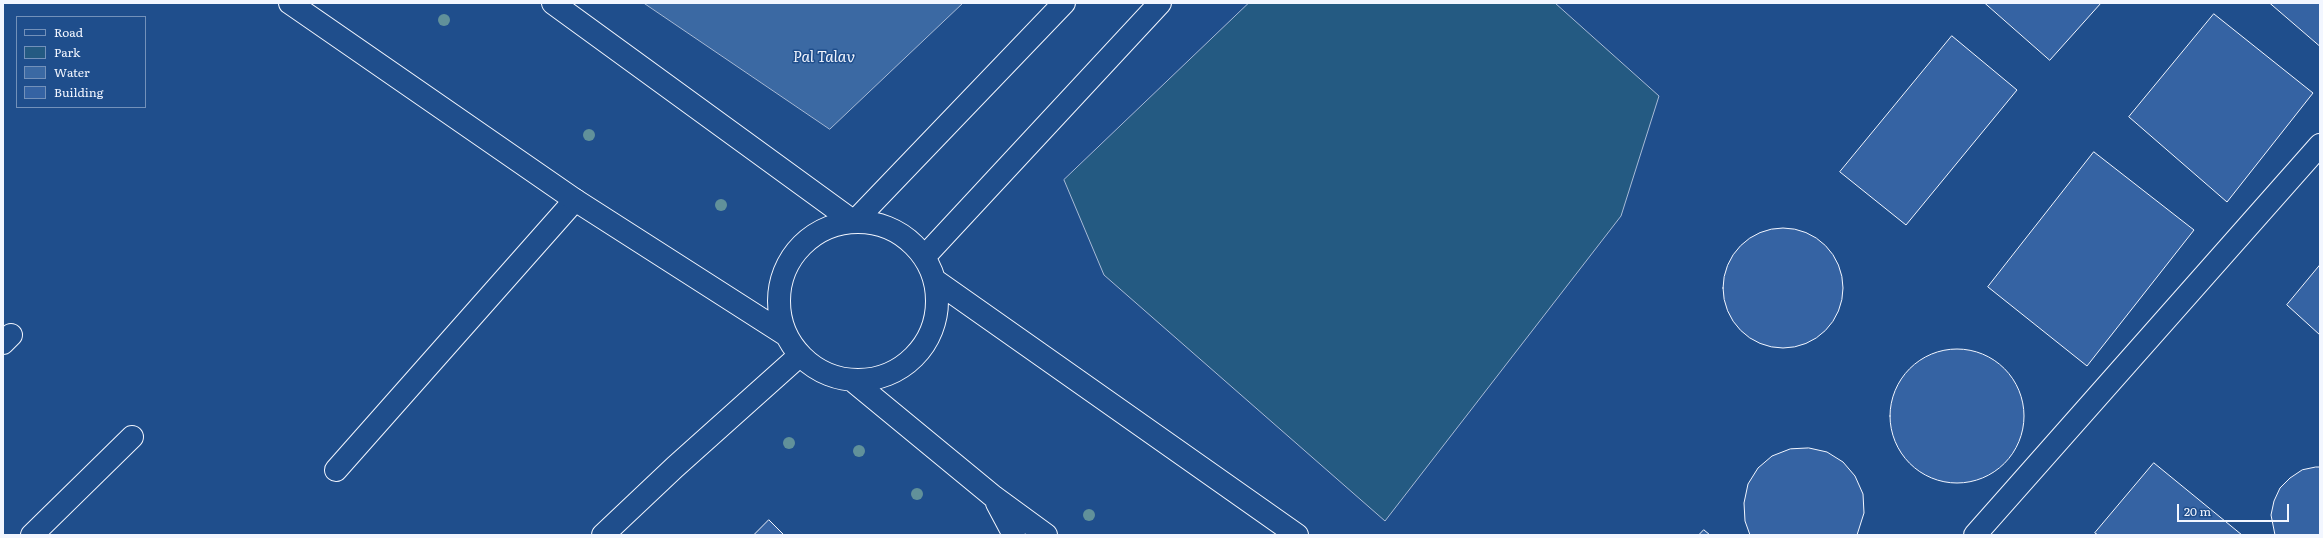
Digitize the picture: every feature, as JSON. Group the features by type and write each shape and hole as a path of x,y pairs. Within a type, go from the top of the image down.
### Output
{"street":[{"path":"290,3 575,200 786,335"},
{"path":"553,3 854,222"},
{"path":"854,222 1064,3"},
{"path":"925,256 1160,3"},
{"path":"1975,535 2320,145"},
{"path":"336,470 575,200"},
{"path":"854,222 881,225 906,236 925,256 936,281 938,308 931,335 915,357 893,374 869,381 843,380 819,371 800,356 786,335 779,310 780,285 789,261 805,242 827,228 854,222"},
{"path":"936,281 1297,535"},
{"path":"604,535 676,467 800,356"},
{"path":"852,380 994,497 1046,535"},
{"path":"32,535 132,437"},
{"path":"994,497 1014,535"}],"green space":[{"path":"1249,3 1555,3 1659,96 1621,216 1385,521 1104,275 1064,180"}],"water":[{"name":"Pal Talav","path":"644,3 963,3 830,129"}],"building":[{"path":"1985,3 2101,3 2050,60"},
{"path":"2270,3 2320,3 2320,46"},
{"path":"2214,14 2313,93 2227,202 2129,117"},
{"path":"1952,36 2017,90 1906,225 1840,172"},
{"path":"2094,152 2194,230 2087,366 1988,287"},
{"path":"1783,228 1806,233 1825,246 1838,265 1843,288 1838,311 1825,330 1806,343 1783,348 1760,343 1741,330 1728,311 1723,288 1728,265 1741,246 1760,233"},
{"path":"2320,265 2320,335 2287,305"},
{"path":"1964,349 1989,357 2000,364 2009,373 2019,390 2023,403 2023,429 2019,442 2009,459 2000,468 1983,478 1970,482 1950,483 1925,475 1914,468 1905,459 1895,442 1891,429 1890,409 1898,384 1905,373 1914,364 1931,354 1944,350"},
{"path":"1809,448 1827,452 1843,462 1855,476 1863,494 1864,513 1857,535 1750,535 1745,521 1744,503 1748,484 1758,468 1772,456 1790,449"},
{"path":"2154,463 2242,535 2098,535 2095,533"},
{"path":"2320,467 2320,535 2275,535 2271,515 2274,501 2280,488 2290,478 2302,470"},
{"path":"769,520 784,535 754,535"},
{"path":"1704,530 1710,535 1699,535"}]}
